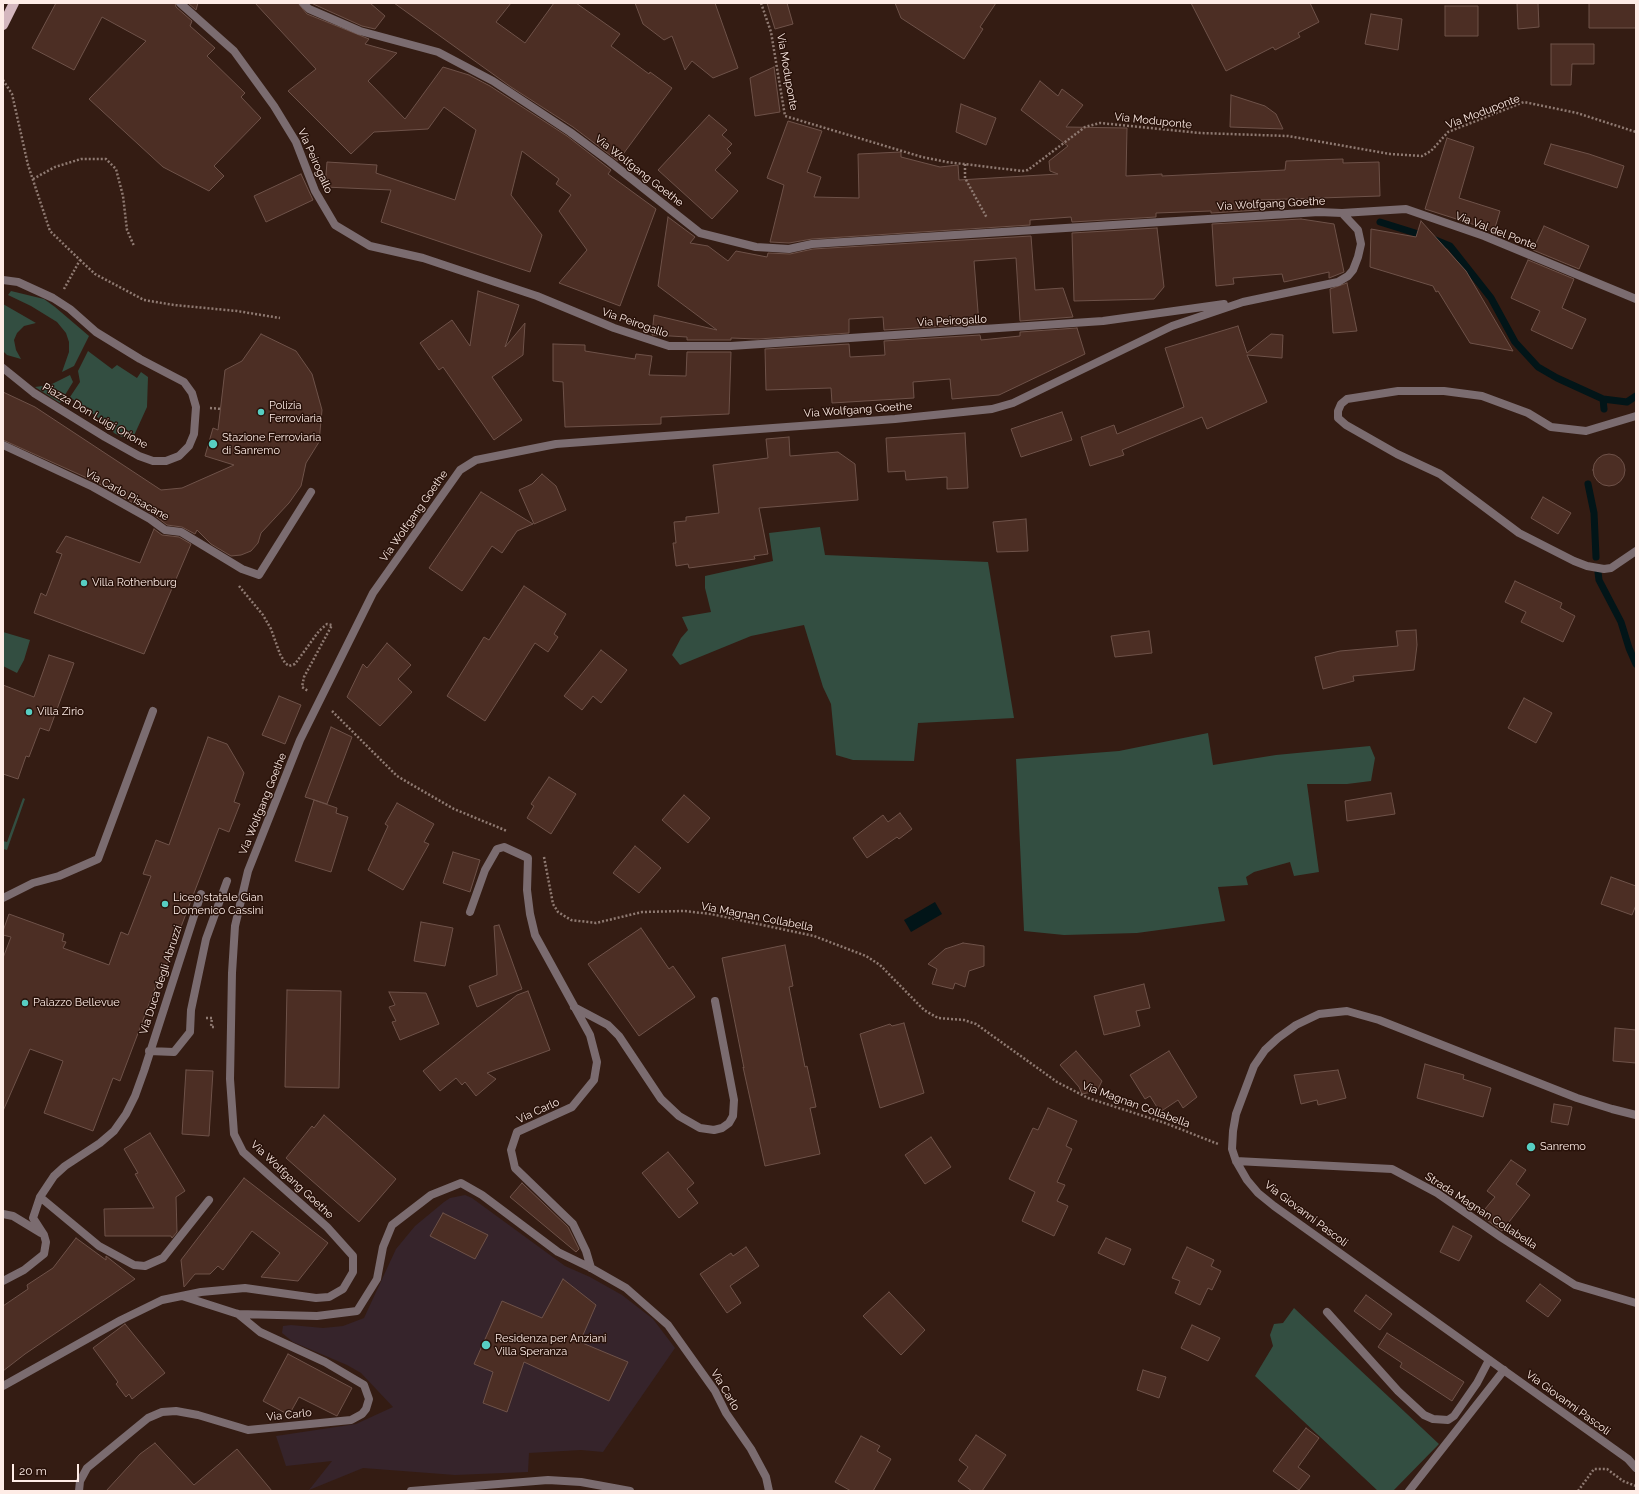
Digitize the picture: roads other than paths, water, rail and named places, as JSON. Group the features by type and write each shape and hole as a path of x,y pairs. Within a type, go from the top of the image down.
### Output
{"main road":[{"path":"3,25 14,3"}],"street":[{"name":"Via Peirogallo","path":"180,3 234,51 274,106 296,142 315,191 334,225 370,246 423,258 537,296 614,328 669,346 731,346 1103,321 1243,302"},
{"name":"Via Wolfgang Goethe","path":"3,1386 121,1320 162,1300 201,1292 245,1288 316,1298 329,1297 343,1289 353,1272 353,1256 328,1227 243,1152 234,1134 230,1079 232,973 235,926 248,871 300,740 373,593 460,470 476,460 556,444 895,419 992,409 1013,403 1172,326 1243,302 1338,282 1348,276 1353,270 1358,258 1360,244 1358,230 1342,213 1311,212 812,244 789,249 756,247 700,232 570,132 493,81 438,52 360,30 309,9 303,3"},
{"name":"Via Val del Ponte","path":"1342,213 1406,209 1484,236 1636,299"},
{"name":"Piazza Don Luigi Orione","path":"3,280 18,282 53,298 70,309 96,332 140,359 184,382 192,393 196,407 194,434 189,446 179,456 166,461 153,461 139,456 105,437 34,393 3,368"},
{"path":"1635,417 1586,431 1551,427 1528,413 1482,396 1444,391 1398,391 1347,399 1341,404 1338,411 1338,418 1346,425 1397,454 1440,474 1519,532 1574,562 1604,569 1612,568 1636,551"},
{"name":"Via Carlo Pisacane","path":"3,445 94,487 150,519 165,530 182,532 242,569 259,575 311,492"},
{"path":"3,898 33,883 58,876 98,859 153,711"},
{"name":"Via Carlo","path":"470,912 485,870 496,849 504,847 528,858 527,890 530,914 536,935 590,1035 597,1062 594,1080 572,1107 517,1132 511,1150 515,1168 573,1224 586,1251 591,1268"},
{"name":"Via Duca degli Abruzzi","path":"149,1050 174,1052 190,1032 191,1010 206,939 227,881"},
{"name":"Via Duca degli Abruzzi","path":"44,1235 32,1218 40,1197 54,1176 65,1166 100,1143 114,1131 126,1114 135,1096 202,894"},
{"path":"574,1007 608,1025 619,1036 662,1099 679,1116 700,1128 714,1130 722,1128 729,1123 733,1116 734,1100 716,1001"},
{"name":"Via Giovanni Pascoli","path":"1636,1115 1612,1110 1577,1098 1379,1020 1347,1012 1319,1014 1296,1025 1278,1038 1265,1050 1254,1066 1236,1114 1232,1149 1236,1161 1247,1180 1258,1193 1274,1206 1628,1459 1636,1468"},
{"name":"Strada Magnan Collabella","path":"1236,1161 1392,1168 1438,1194 1502,1238 1575,1285 1636,1303"},
{"name":"Via Carlo","path":"181,1296 238,1314 317,1316 357,1311 377,1279 383,1248 392,1225 431,1195 461,1183 482,1195 558,1252 591,1268 626,1288 668,1325 715,1391 726,1413 751,1449 766,1477 769,1491"},
{"path":"40,1197 99,1246 134,1265 145,1266 163,1258 209,1200"},
{"path":"3,1214 13,1216 44,1235 46,1242 44,1254 24,1270 3,1281"},
{"path":"1327,1312 1398,1391 1424,1414 1433,1419 1448,1420 1454,1416 1477,1383 1489,1360"},
{"name":"Via Carlo","path":"79,1491 80,1481 87,1468 148,1418 162,1412 176,1411 198,1414 248,1430 351,1420 362,1414 369,1399 364,1385 325,1362 260,1332 238,1314"},
{"path":"1409,1491 1504,1370"},
{"path":"411,1491 548,1480 581,1482 630,1491"}],"waterway":[{"path":"1380,222 1428,237 1450,246 1491,298 1515,342 1538,367 1557,378 1603,399 1627,402 1636,396"},
{"path":"1603,399 1604,409"},
{"path":"1588,484 1594,513 1596,557"},
{"path":"1598,572 1599,580 1621,622 1629,648 1636,664"}],"place":[{"name":"Polizia Ferroviaria","path":"261,412"},
{"name":"Stazione Ferroviaria di Sanremo","path":"213,444"},
{"name":"Villa Rothenburg","path":"84,583"},
{"name":"Villa Zirio","path":"29,712"},
{"name":"Liceo statale Gian Domenico Cassini","path":"165,904"},
{"name":"Palazzo Bellevue","path":"25,1003"},
{"name":"Sanremo","path":"1531,1147"},
{"name":"Residenza per Anziani Villa Speranza","path":"486,1345"}]}
